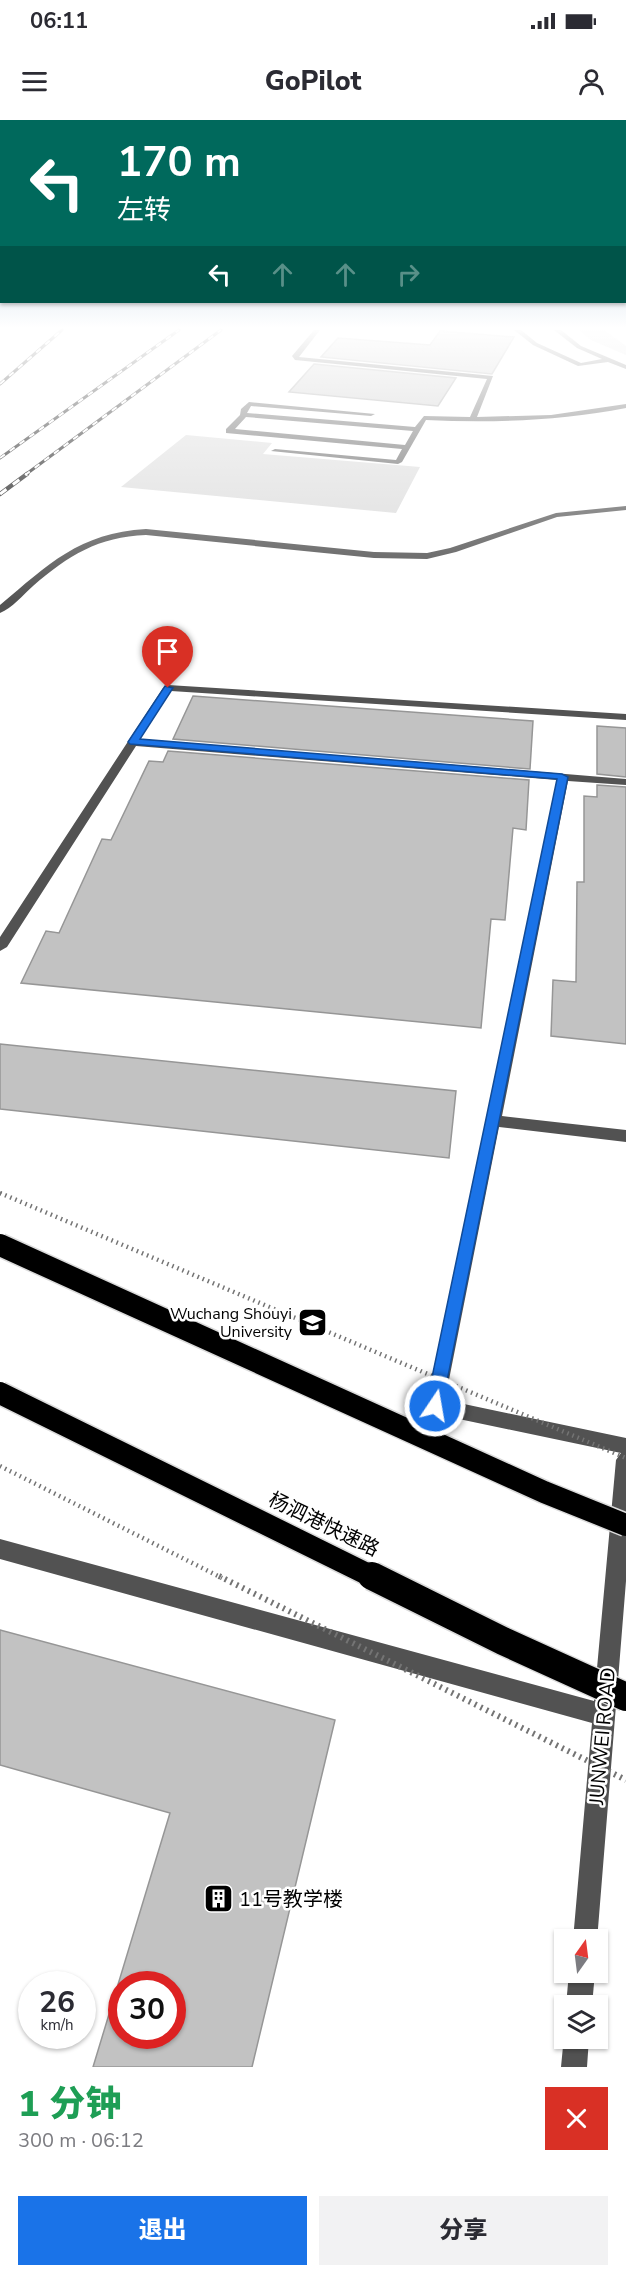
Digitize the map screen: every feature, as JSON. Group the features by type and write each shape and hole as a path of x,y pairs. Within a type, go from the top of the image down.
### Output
{"highway":[{"path":"0,1245 544,1492 626,1525"},
{"name":"杨泗港快速路","path":"0,1394 503,1641 626,1697"}],"street":[{"path":"239,421 229,431 407,447"},
{"path":"317,421 418,429"},
{"path":"275,451 398,462 422,421"},
{"path":"0,610 77,548 111,534 146,532 374,555 417,556 453,550 556,515 626,508"},
{"path":"0,947 168,688 626,717"},
{"path":"133,742 626,782"},
{"path":"562,777 495,1121 435,1406 626,1446"},
{"path":"495,1121 626,1136"},
{"name":"JUNWEI ROAD","path":"586,1929 626,1459"},
{"path":"0,1549 604,1716"},
{"path":"574,2067 575,2049"}],"path":[{"path":"0,1193 626,1459"},
{"path":"0,1466 531,1735 626,1780"}],"shaded area":[{"path":"186,435 272,443 263,454 420,467 396,513 121,487"}],"building":[{"path":"193,696 533,721 530,769 173,739"},
{"path":"597,726 626,728 626,777 597,774"},
{"path":"168,751 529,780 526,830 513,828 505,920 491,919 481,1028 21,983 46,931 59,933 102,839 111,840 149,761 163,762"},
{"path":"597,785 626,787 626,1044 551,1036 553,980 576,982 577,882 584,882 584,796 597,797"},
{"path":"0,1044 456,1091 449,1158 0,1109"},
{"name":"11号教学楼","path":"0,1630 335,1720 252,2067 93,2067 108,2018 108,2049 186,2049 186,1971 122,1971 170,1813 0,1765"}],"railway":[{"path":"0,458 52,421"},
{"path":"25,475 98,421"},
{"path":"0,494 27,474"}],"place":[{"name":"Wuchang Shouyi University","path":"313,1322"},
{"name":"11号教学楼","path":"218,1899"}],"route":[{"path":"168,688 133,742 562,777 495,1121 435,1406"}]}
